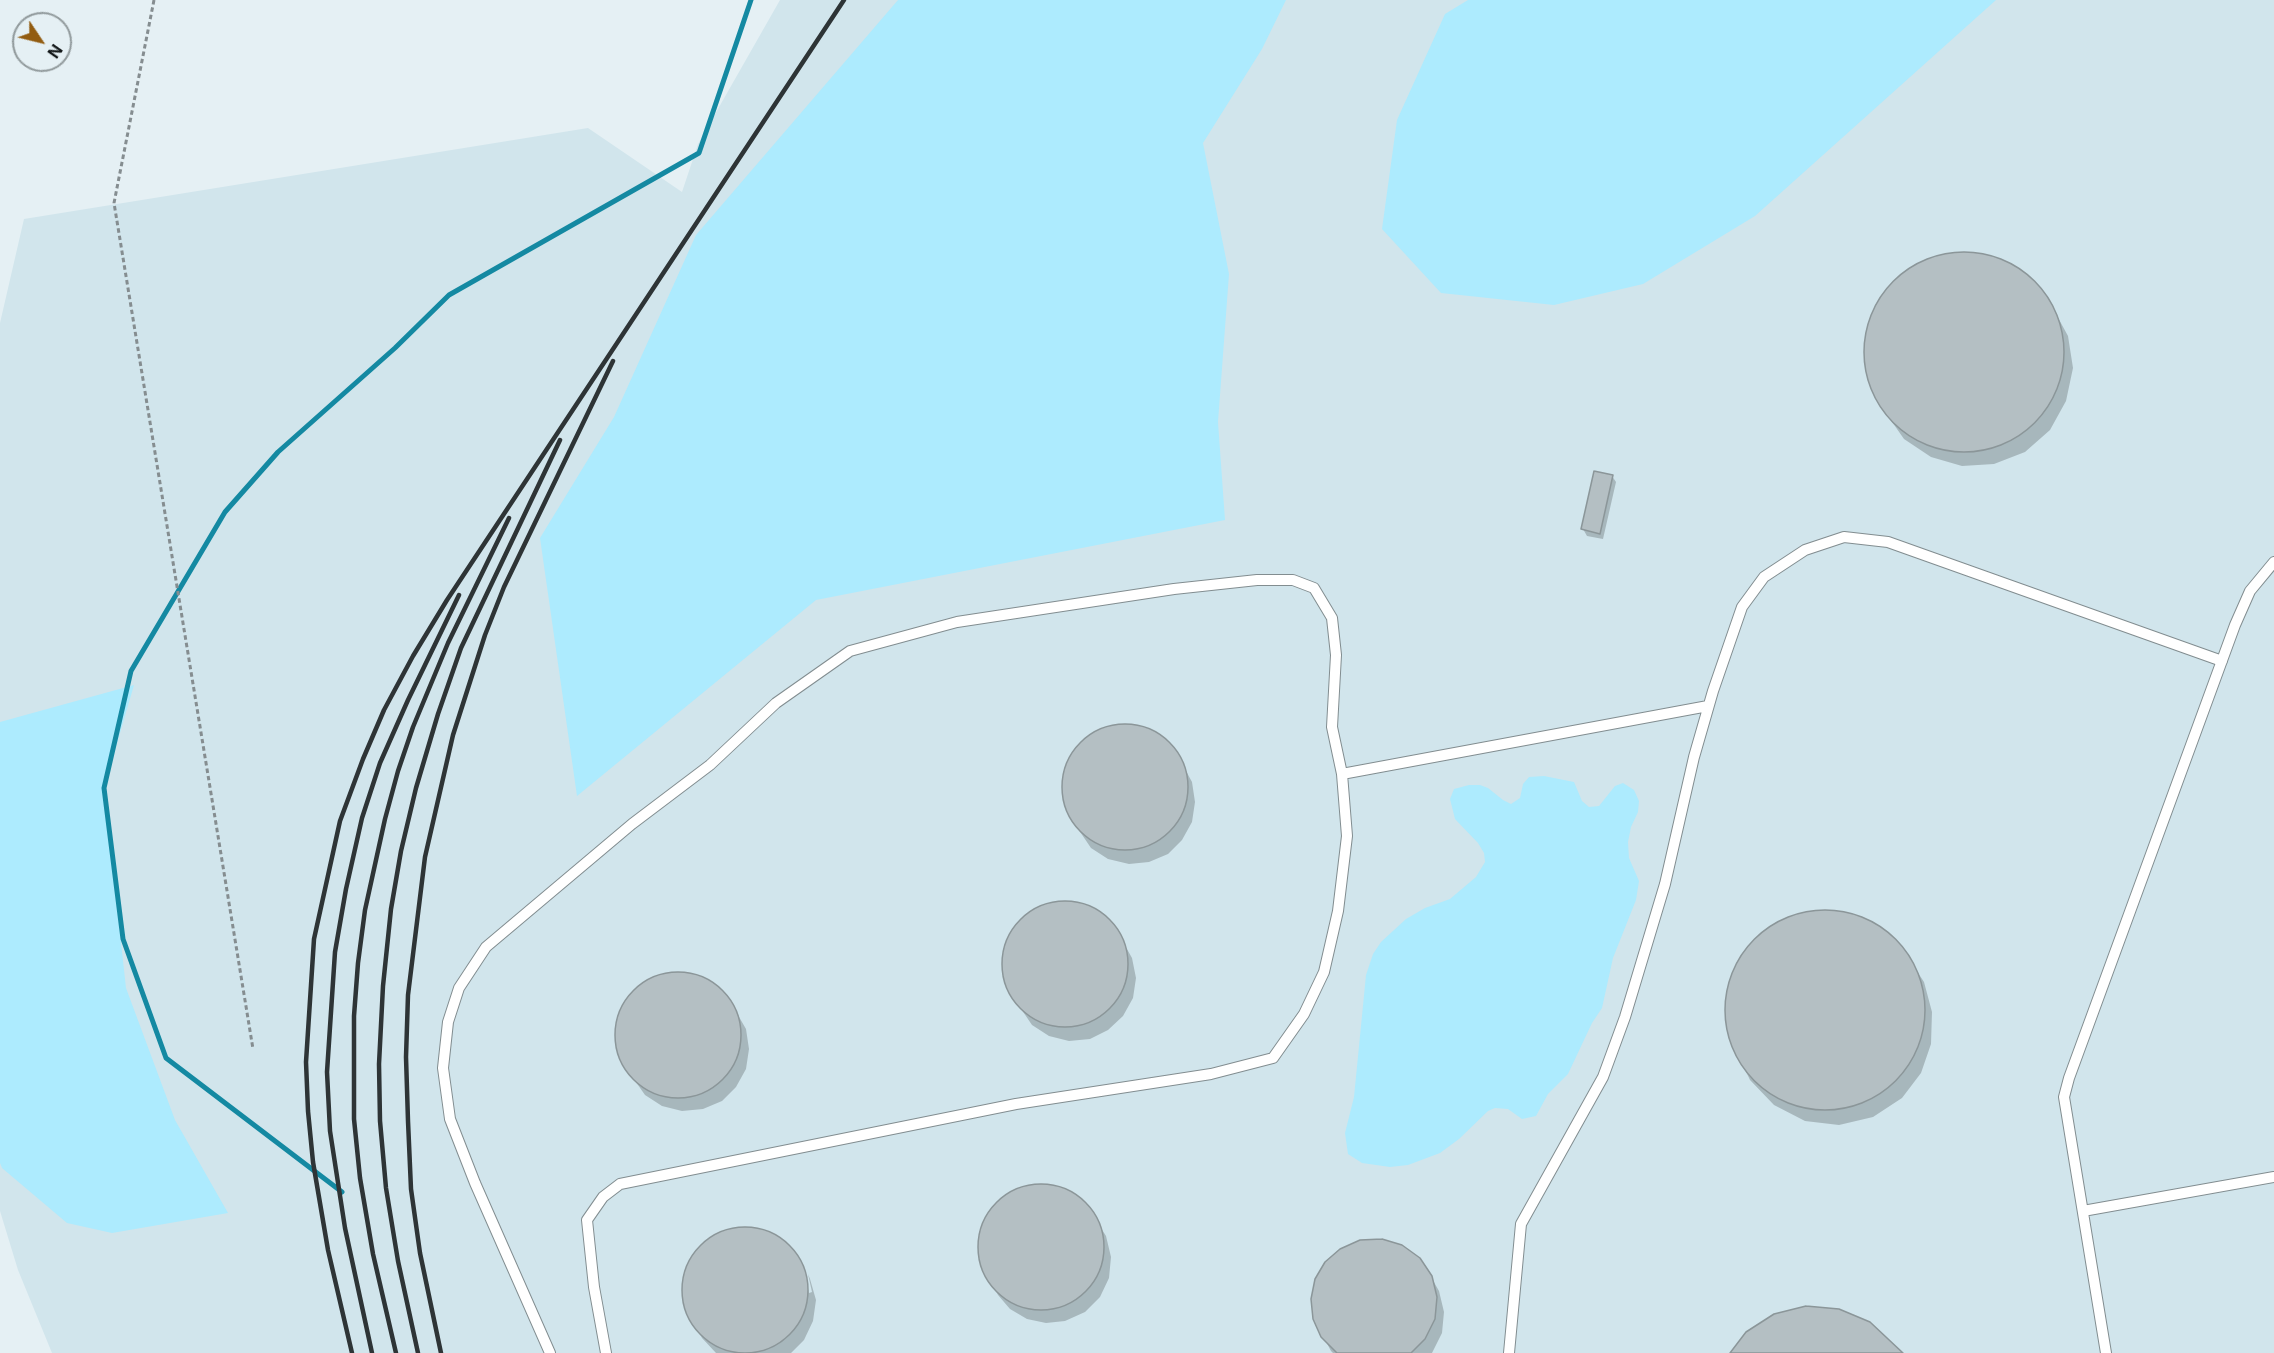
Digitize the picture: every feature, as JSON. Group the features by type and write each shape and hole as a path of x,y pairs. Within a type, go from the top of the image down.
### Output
{"lane":[{"path":"1509,1353 1521,1224 1604,1077 1625,1017 1665,884 1708,706 1743,607 1764,577 1805,550 1844,537 1888,542 2222,661"},
{"path":"2106,1353 2064,1096 2222,661 2250,591 2274,562"},
{"path":"550,1353 475,1183 450,1119 443,1068 448,1022 459,988 486,947 632,824 710,765 776,703 850,651 957,622 1174,589 1257,580 1293,580 1314,588 1332,618 1336,655 1332,727 1342,774 1347,836 1338,911 1324,972 1304,1014 1273,1058 1211,1074 1016,1104 620,1184 603,1197 587,1220 594,1287 606,1353"},
{"path":"1342,774 1708,706"},
{"path":"2083,1211 2274,1177"}],"path":[{"path":"154,0 114,203 253,1049"}],"shaded area":[{"path":"780,0 2274,0 2274,1353 52,1353 18,1270 0,1211 0,323 24,219 588,128 682,192 698,144"},
{"path":"898,0 1286,0 1262,49 1203,143 1229,274 1218,422 1225,520 816,600 577,796 540,538 614,417 696,235"},
{"path":"1468,0 1996,0 1755,216 1643,284 1554,305 1441,293 1382,229 1397,120 1445,14"},
{"path":"134,685 104,788 126,988 175,1120 228,1213 112,1233 67,1223 2,1168 0,1163 0,722"},
{"path":"1544,776 1574,782 1582,801 1589,807 1599,806 1615,786 1623,783 1634,790 1639,801 1638,812 1631,827 1628,842 1629,858 1639,881 1636,900 1613,958 1602,1008 1592,1023 1568,1074 1548,1094 1536,1116 1522,1119 1508,1109 1495,1108 1488,1111 1459,1139 1440,1153 1408,1165 1390,1167 1362,1163 1348,1154 1345,1133 1354,1097 1366,975 1373,954 1381,942 1406,919 1425,908 1450,899 1476,877 1485,862 1484,853 1478,843 1455,819 1450,799 1454,789 1480,785 1511,804 1520,798 1523,784 1529,777"}],"building":[{"path":"1954,252 1974,252 2011,263 2028,274 2042,288 2057,314 2064,342 2060,381 2053,399 2042,416 2028,430 2011,441 1993,448 1974,452 1954,452 1917,441 1900,430 1886,416 1875,399 1868,381 1864,362 1864,342 1875,305 1886,288 1900,274 1917,263 1935,256"},
{"path":"1594,471 1613,475 1600,534 1581,529"},
{"path":"1125,724 1149,729 1170,742 1183,763 1188,787 1183,811 1170,832 1149,845 1125,850 1101,845 1080,832 1067,811 1062,787 1067,763 1080,742 1101,729"},
{"path":"1065,901 1089,906 1110,919 1123,940 1128,964 1123,988 1110,1009 1089,1022 1065,1027 1041,1022 1020,1009 1007,988 1002,964 1007,940 1020,919 1041,906"},
{"path":"1835,910 1845,911 1872,921 1889,932 1903,946 1918,972 1924,990 1924,1030 1914,1057 1903,1074 1889,1088 1872,1099 1845,1109 1815,1110 1805,1109 1778,1099 1761,1088 1747,1074 1736,1057 1726,1030 1725,1000 1726,990 1736,963 1747,946 1761,932 1778,921 1805,911"},
{"path":"678,972 702,977 723,990 736,1011 741,1035 736,1059 723,1080 702,1093 678,1098 654,1093 633,1080 620,1059 615,1035 620,1011 633,990 654,977"},
{"path":"1041,1184 1065,1189 1085,1203 1099,1223 1104,1247 1099,1271 1085,1291 1065,1305 1041,1310 1017,1305 997,1291 983,1271 978,1247 983,1223 997,1203 1017,1189"},
{"path":"745,1227 769,1232 789,1246 803,1266 808,1290 803,1314 789,1334 769,1348 745,1353 721,1348 701,1334 687,1314 682,1290 687,1266 701,1246 721,1232"},
{"path":"1382,1239 1402,1245 1420,1258 1432,1276 1437,1297 1435,1319 1425,1339 1411,1353 1337,1353 1321,1337 1313,1319 1311,1299 1315,1279 1325,1262 1340,1249 1360,1240"},
{"path":"1806,1306 1839,1309 1870,1322 1903,1353 1730,1353 1746,1332 1774,1314"}],"waterway":[{"path":"342,1192 166,1058 123,939 104,788 131,671 225,512 278,452 395,348 449,295 699,153 751,0"}],"railway":[{"path":"352,1353 328,1250 313,1162 306,1062 314,939 340,821 384,710 447,600 844,0"},
{"path":"441,1353 420,1253 411,1189 408,1121 406,1057 408,995 425,857 453,735 485,635 504,587 613,361"},
{"path":"418,1353 398,1261 386,1188 380,1121 379,1064 383,986 391,909 401,851 416,788 461,648 560,440"},
{"path":"396,1353 373,1254 360,1178 354,1119 354,1016 365,910 385,819 413,727 448,643 509,518"},
{"path":"372,1353 345,1228 330,1131 327,1072 335,952 362,818 380,763 459,595"}]}
